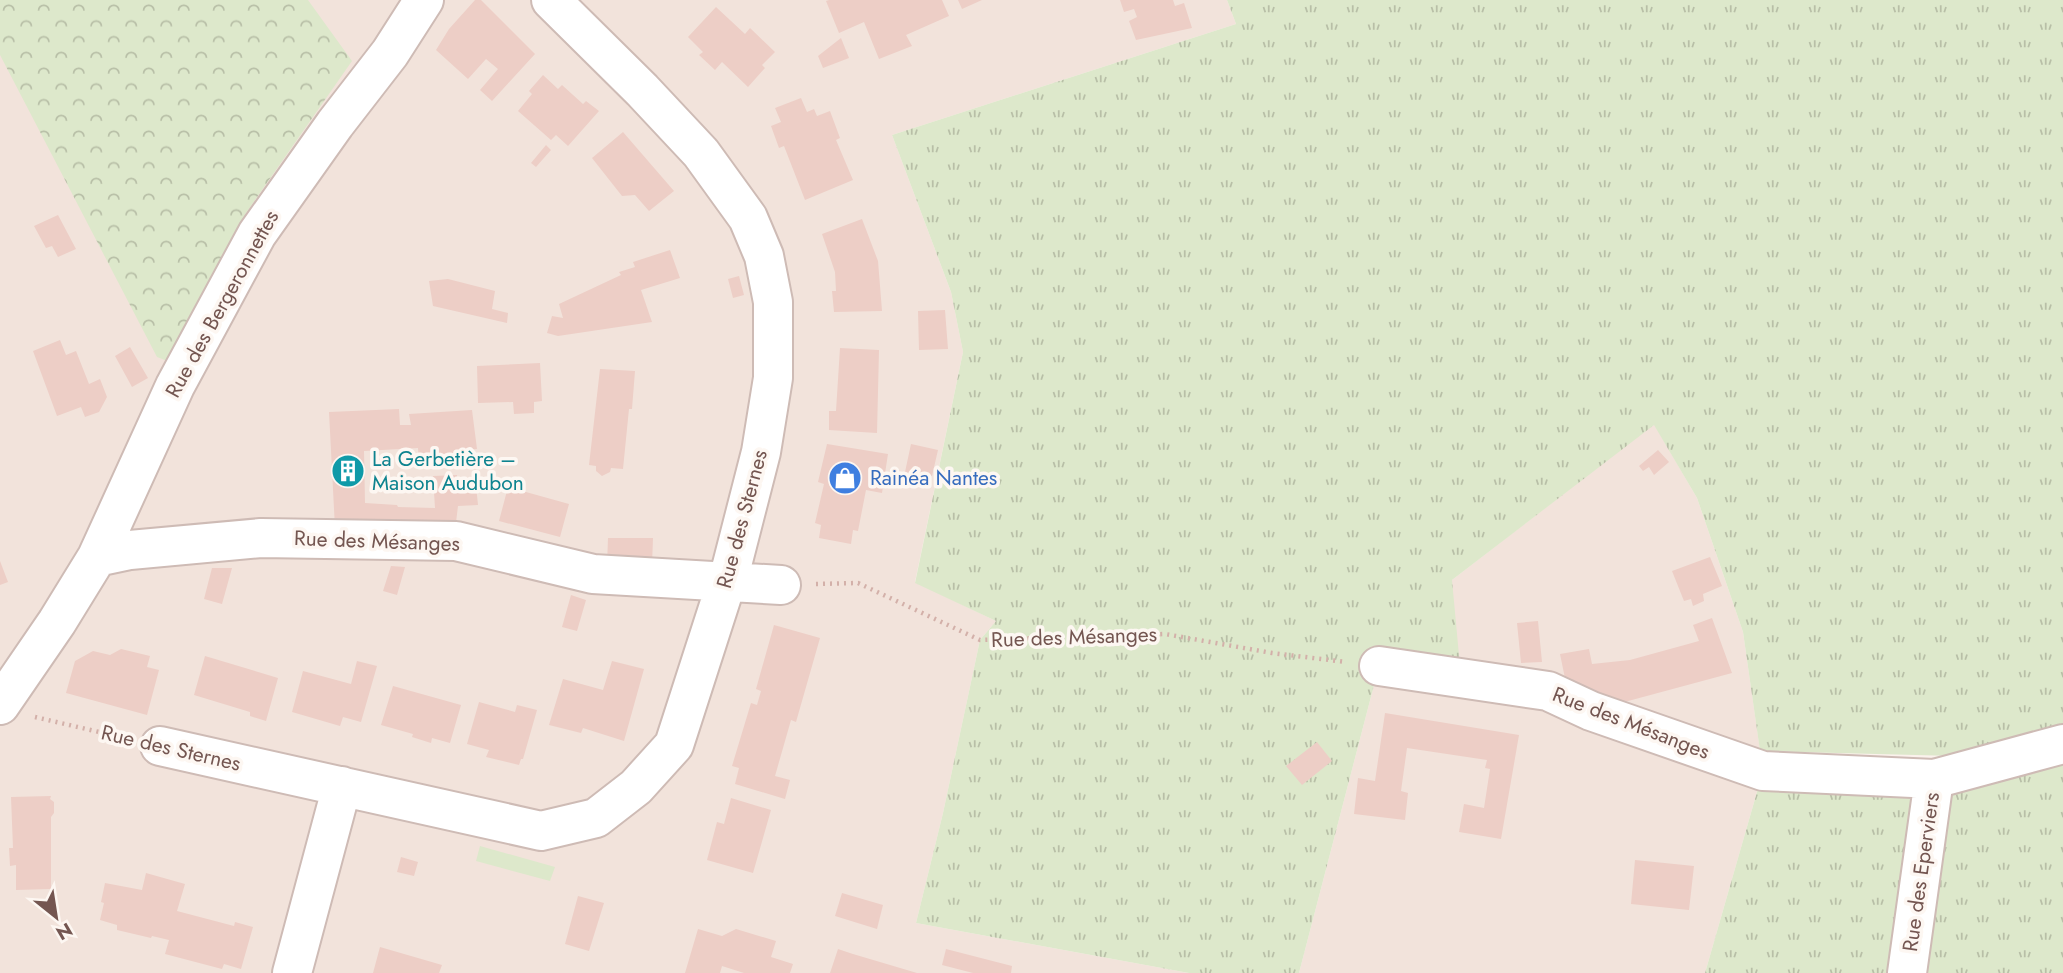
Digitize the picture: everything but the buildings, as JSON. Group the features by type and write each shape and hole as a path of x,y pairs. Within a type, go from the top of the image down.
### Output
{"street":[{"name":"Rue des Bergeronnettes","path":"97,556 175,386 257,234 335,124 390,53 424,0"},
{"name":"Rue des Sternes","path":"160,746 541,831 596,818 636,787 674,745 726,583 761,452 773,378 773,302 764,256 748,218 701,153 551,0"},
{"name":"Rue des Mésanges","path":"97,556 130,550 261,538 456,541 593,574 780,585"},
{"path":"13,710 57,622 97,556"},
{"name":"Rue des Mésanges","path":"1379,666 1548,691 1591,711 1763,771 1934,779"},
{"name":"Rue des Eperviers","path":"1907,973 1934,779 2063,744"},
{"path":"292,973 342,786"}],"path":[{"name":"Rue des Mésanges","path":"780,585 858,583 979,640 1165,634 1272,653 1379,666"},
{"name":"Rue des Sternes","path":"13,710 160,746"}],"shaded area":[{"path":"0,0 1227,0 1236,24 892,135 951,292 963,352 915,582 996,621 980,640 916,923 1189,973 0,973"},
{"path":"1654,424 1697,498 1743,632 1763,771 1705,973 1299,973 1379,666 1452,580"}],"green space":[{"path":"0,0 308,0 352,61 246,213 170,362 157,357 0,55"},
{"path":"1227,0 2063,0 2063,724 1955,756 1760,751 1743,632 1697,498 1654,425 1452,580 1460,666 1379,666 1299,973 1189,973 916,923 980,640 996,621 915,583 963,352 951,292 892,135 1236,24"},
{"path":"2063,744 2063,973 1705,973 1763,771 1934,779"},
{"path":"480,846 555,867 550,881 476,861"}],"place":[{"name":"La Gerbetière – Maison Audubon","path":"348,471"},
{"name":"Rainéa Nantes","path":"845,478"}]}
